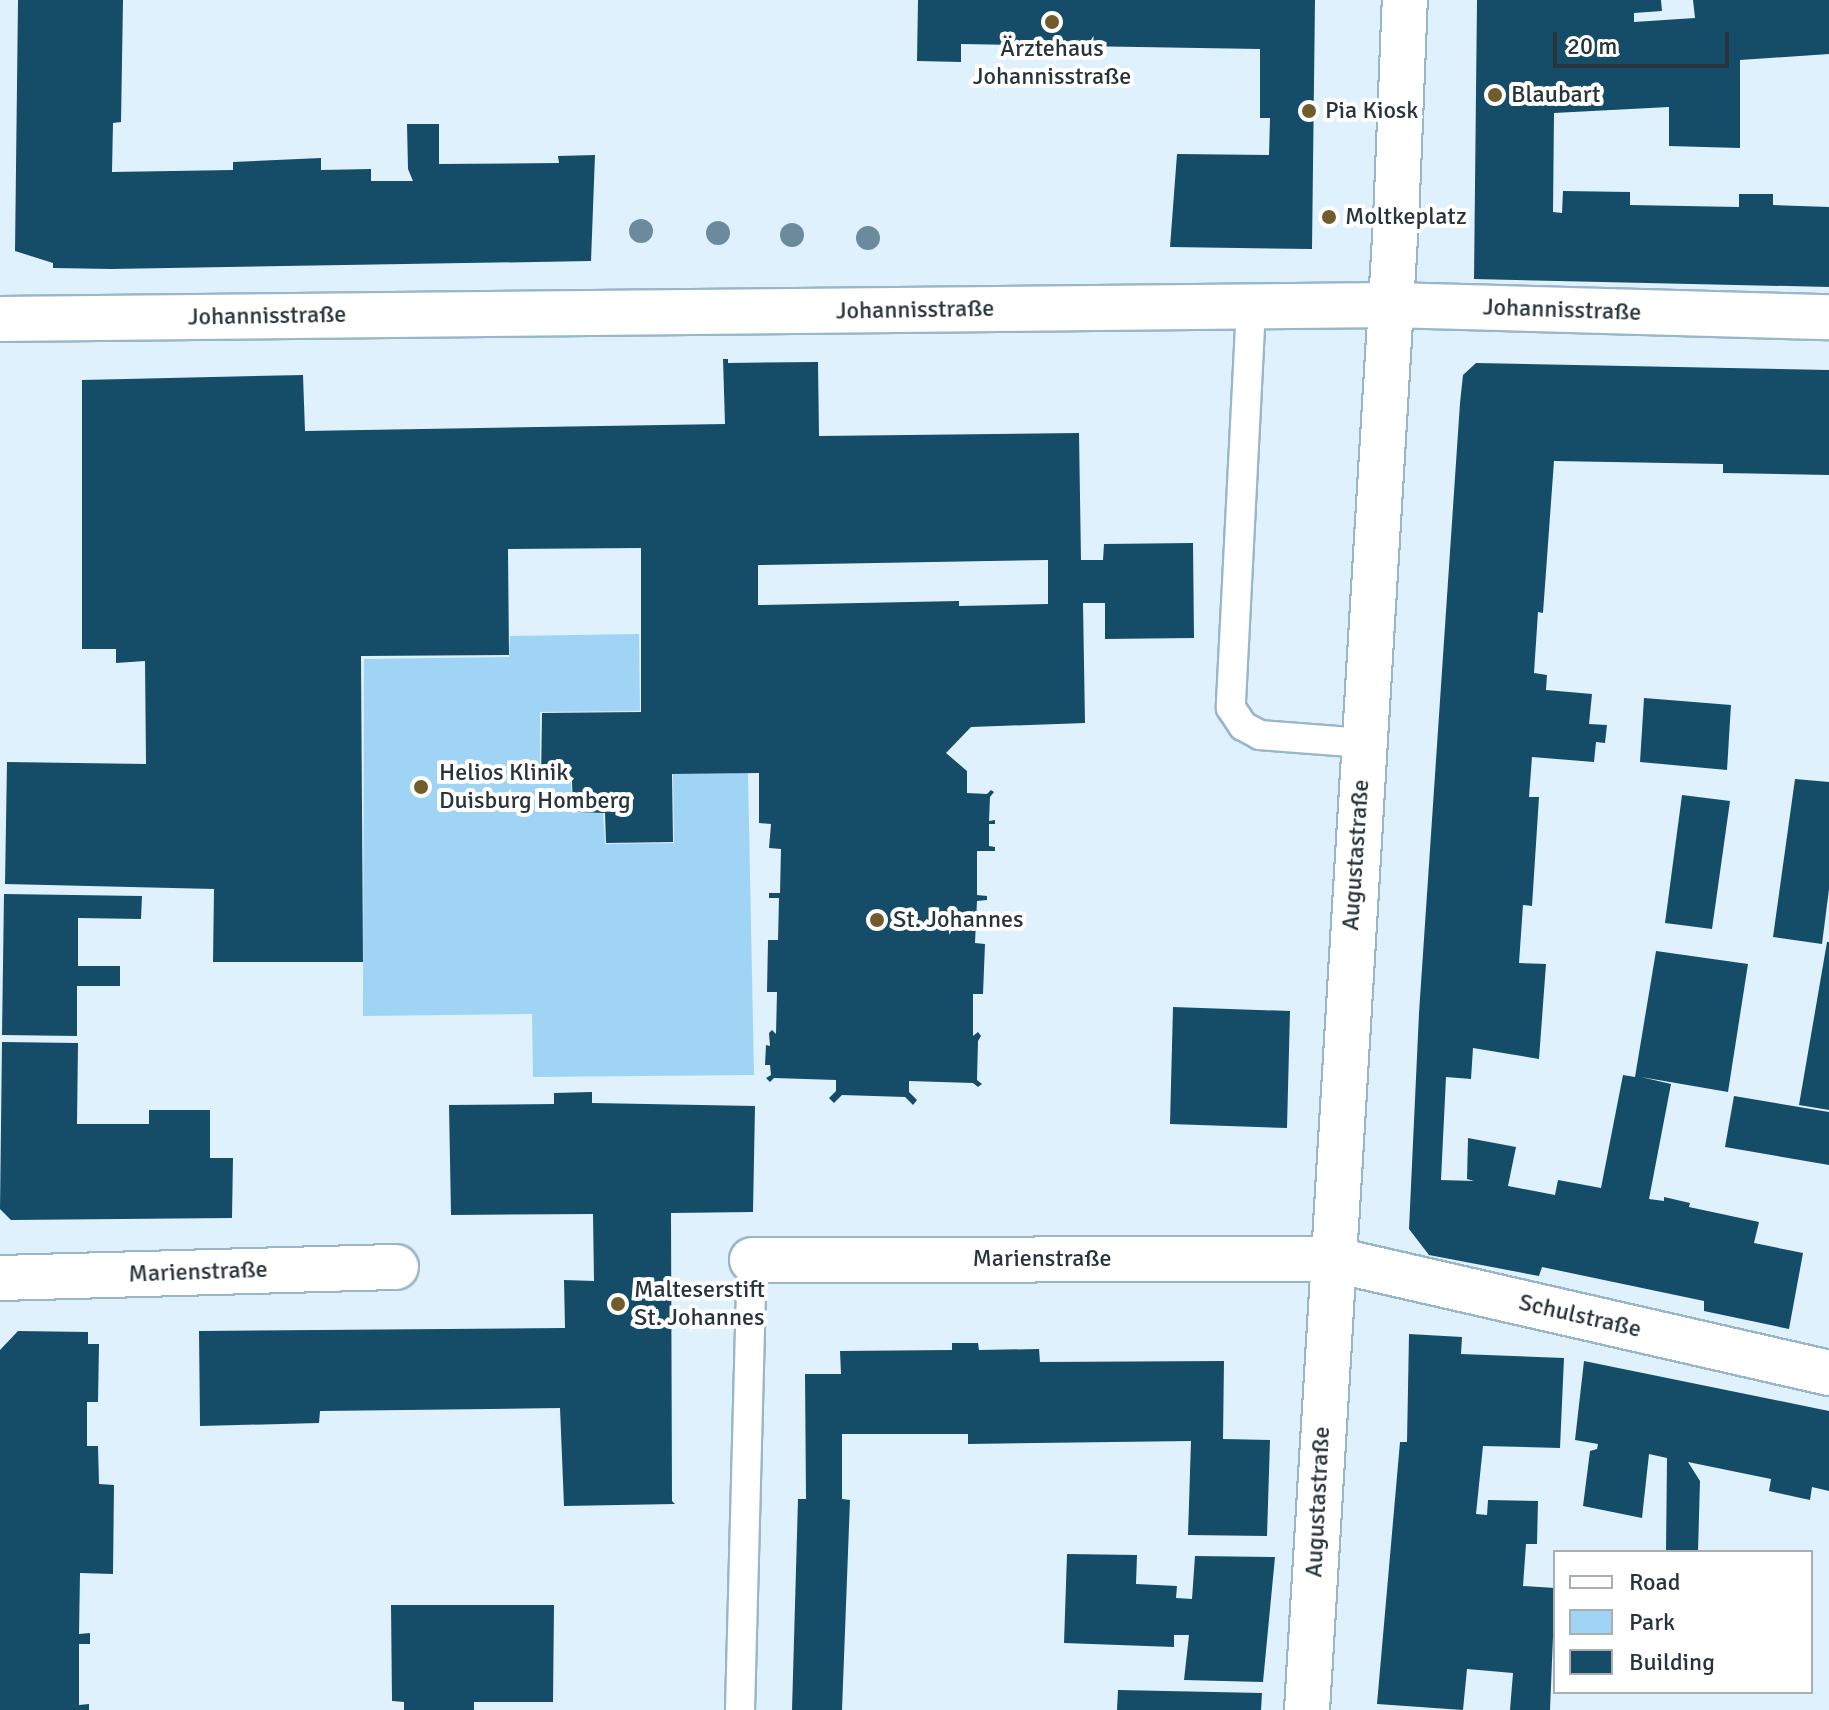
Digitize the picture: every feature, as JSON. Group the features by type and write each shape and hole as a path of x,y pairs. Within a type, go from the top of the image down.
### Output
{"street":[{"name":"Augustastraße","path":"1307,1710 1331,1259 1390,305 1405,0"},
{"name":"Johannisstraße","path":"0,319 1390,305 1829,317"},
{"name":"Marienstraße","path":"752,1260 1331,1259"},
{"name":"Schulstraße","path":"1331,1259 1829,1373"},
{"name":"Marienstraße","path":"0,1278 396,1267"}],"lane":[{"path":"1251,307 1231,708 1243,726 1260,735 1363,743"},
{"path":"740,1710 752,1260"}],"green space":[{"path":"639,634 640,711 540,712 540,781 571,781 572,813 603,813 605,844 674,843 673,774 748,773 754,1075 533,1077 532,1014 363,1016 364,659 509,657 510,636"}],"building":[{"path":"18,0 123,0 121,122 113,123 112,172 233,170 233,162 321,158 321,170 371,169 371,181 413,181 408,169 407,124 439,124 439,164 559,163 558,156 595,155 591,261 53,268 53,263 15,251"},
{"path":"918,0 1315,0 1312,249 1170,247 1177,154 1269,155 1270,118 1260,118 1260,49 961,44 961,62 917,61"},
{"path":"1477,0 1661,0 1662,11 1634,13 1634,22 1695,18 1693,0 1829,0 1829,54 1740,60 1740,148 1669,146 1669,107 1554,113 1553,212 1562,213 1563,191 1630,192 1630,205 1739,207 1739,194 1773,194 1773,205 1829,207 1829,287 1474,279"},
{"path":"723,359 728,359 728,363 818,362 819,436 1079,433 1081,560 1103,560 1104,544 1193,543 1194,638 1105,639 1105,603 1083,603 1085,723 971,727 946,753 967,771 967,793 994,792 990,797 989,821 995,820 995,824 989,824 989,846 995,847 995,851 977,851 977,895 987,896 987,900 977,901 975,943 985,944 983,994 973,994 973,1036 978,1032 981,1036 978,1041 977,1080 982,1084 978,1087 973,1083 909,1081 909,1092 917,1100 913,1105 905,1097 842,1095 834,1103 829,1098 836,1091 836,1080 774,1078 770,1082 766,1078 771,1075 770,1065 765,1065 766,1045 770,1046 769,1033 772,1030 776,1034 777,992 767,992 768,940 778,940 779,898 769,898 769,893 780,893 781,849 769,848 771,824 759,823 759,773 672,774 673,842 606,843 605,813 573,812 572,781 541,780 542,713 641,712 641,548 508,549 509,655 361,656 363,962 213,962 214,889 5,884 7,762 146,764 145,661 116,663 116,649 82,649 82,380 303,375 305,431 725,424","holes":["1048,560 1048,604 959,606 959,601 758,605 758,565"]},
{"path":"1476,363 1829,370 1829,475 1723,473 1723,464 1554,461 1543,613 1538,612 1534,673 1547,675 1546,690 1592,694 1589,724 1607,725 1605,743 1596,742 1594,762 1532,757 1529,797 1539,797 1532,906 1523,905 1519,963 1546,964 1539,1059 1473,1048 1471,1079 1446,1077 1441,1180 1474,1181 1467,1179 1468,1138 1516,1147 1508,1186 1555,1195 1558,1180 1601,1188 1623,1075 1635,1077 1656,951 1748,964 1728,1092 1641,1077 1671,1084 1649,1199 1664,1201 1664,1197 1690,1203 1689,1207 1759,1222 1754,1243 1803,1253 1789,1329 1704,1311 1704,1301 1542,1267 1539,1276 1429,1255 1409,1229 1419,1013 1460,403 1463,375"},
{"path":"1644,698 1731,705 1727,770 1640,762"},
{"path":"1795,779 1829,782 1829,889 1822,944 1773,937"},
{"path":"1682,795 1730,801 1712,929 1665,923"},
{"path":"4,894 142,896 141,919 78,918 78,966 120,966 120,986 77,986 77,1036 2,1035"},
{"path":"1829,942 1829,1110 1799,1105"},
{"path":"1173,1007 1290,1011 1287,1128 1170,1124"},
{"path":"2,1042 78,1043 77,1124 149,1124 149,1110 210,1110 210,1158 233,1158 232,1218 11,1220 0,1209"},
{"name":"Malteserstift St. Johannes","path":"592,1092 592,1103 755,1106 753,1212 671,1213 672,1501 675,1504 564,1506 560,1408 320,1411 319,1423 200,1426 199,1331 565,1328 564,1280 594,1281 593,1214 451,1215 449,1105 554,1104 554,1093"},
{"path":"1734,1096 1829,1112 1829,1165 1725,1147"},
{"path":"18,1331 88,1332 88,1344 99,1344 98,1402 87,1402 87,1446 98,1446 99,1484 114,1485 113,1574 80,1573 79,1634 90,1633 90,1644 79,1644 79,1705 89,1704 89,1710 0,1710 0,1350"},
{"path":"1409,1334 1462,1337 1461,1354 1564,1358 1560,1448 1483,1446 1476,1514 1487,1515 1488,1500 1538,1501 1537,1544 1526,1544 1523,1586 1553,1588 1550,1710 1510,1710 1513,1673 1467,1669 1463,1710 1377,1704 1400,1442 1407,1442"},
{"path":"952,1343 978,1343 979,1350 1039,1349 1040,1362 1224,1361 1223,1439 1270,1440 1267,1536 1188,1535 1191,1441 968,1444 968,1434 842,1434 842,1499 850,1500 842,1710 792,1710 798,1499 806,1499 805,1374 841,1374 840,1351 952,1350"},
{"path":"1584,1361 1829,1411 1829,1491 1812,1487 1810,1500 1769,1491 1771,1479 1688,1462 1700,1481 1698,1550 1666,1550 1667,1458 1649,1454 1642,1518 1583,1506 1590,1451 1597,1449 1598,1444 1575,1440"},
{"path":"1067,1554 1137,1555 1136,1584 1177,1586 1176,1598 1192,1599 1195,1556 1275,1557 1263,1682 1184,1680 1189,1635 1174,1635 1174,1647 1064,1643"},
{"path":"391,1605 554,1605 553,1702 474,1702 474,1710 404,1710 404,1702 392,1701"},
{"path":"1118,1690 1262,1693 1261,1710 1117,1710"}],"place":[{"name":"Ärztehaus Johannisstraße","path":"1052,22"},
{"name":"Blaubart","path":"1495,95"},
{"name":"Pia Kiosk","path":"1309,111"},
{"name":"Moltkeplatz","path":"1329,217"},
{"name":"Helios Klinik Duisburg Homberg","path":"421,787"},
{"name":"St. Johannes","path":"877,920"},
{"name":"Malteserstift St. Johannes","path":"618,1304"}]}
